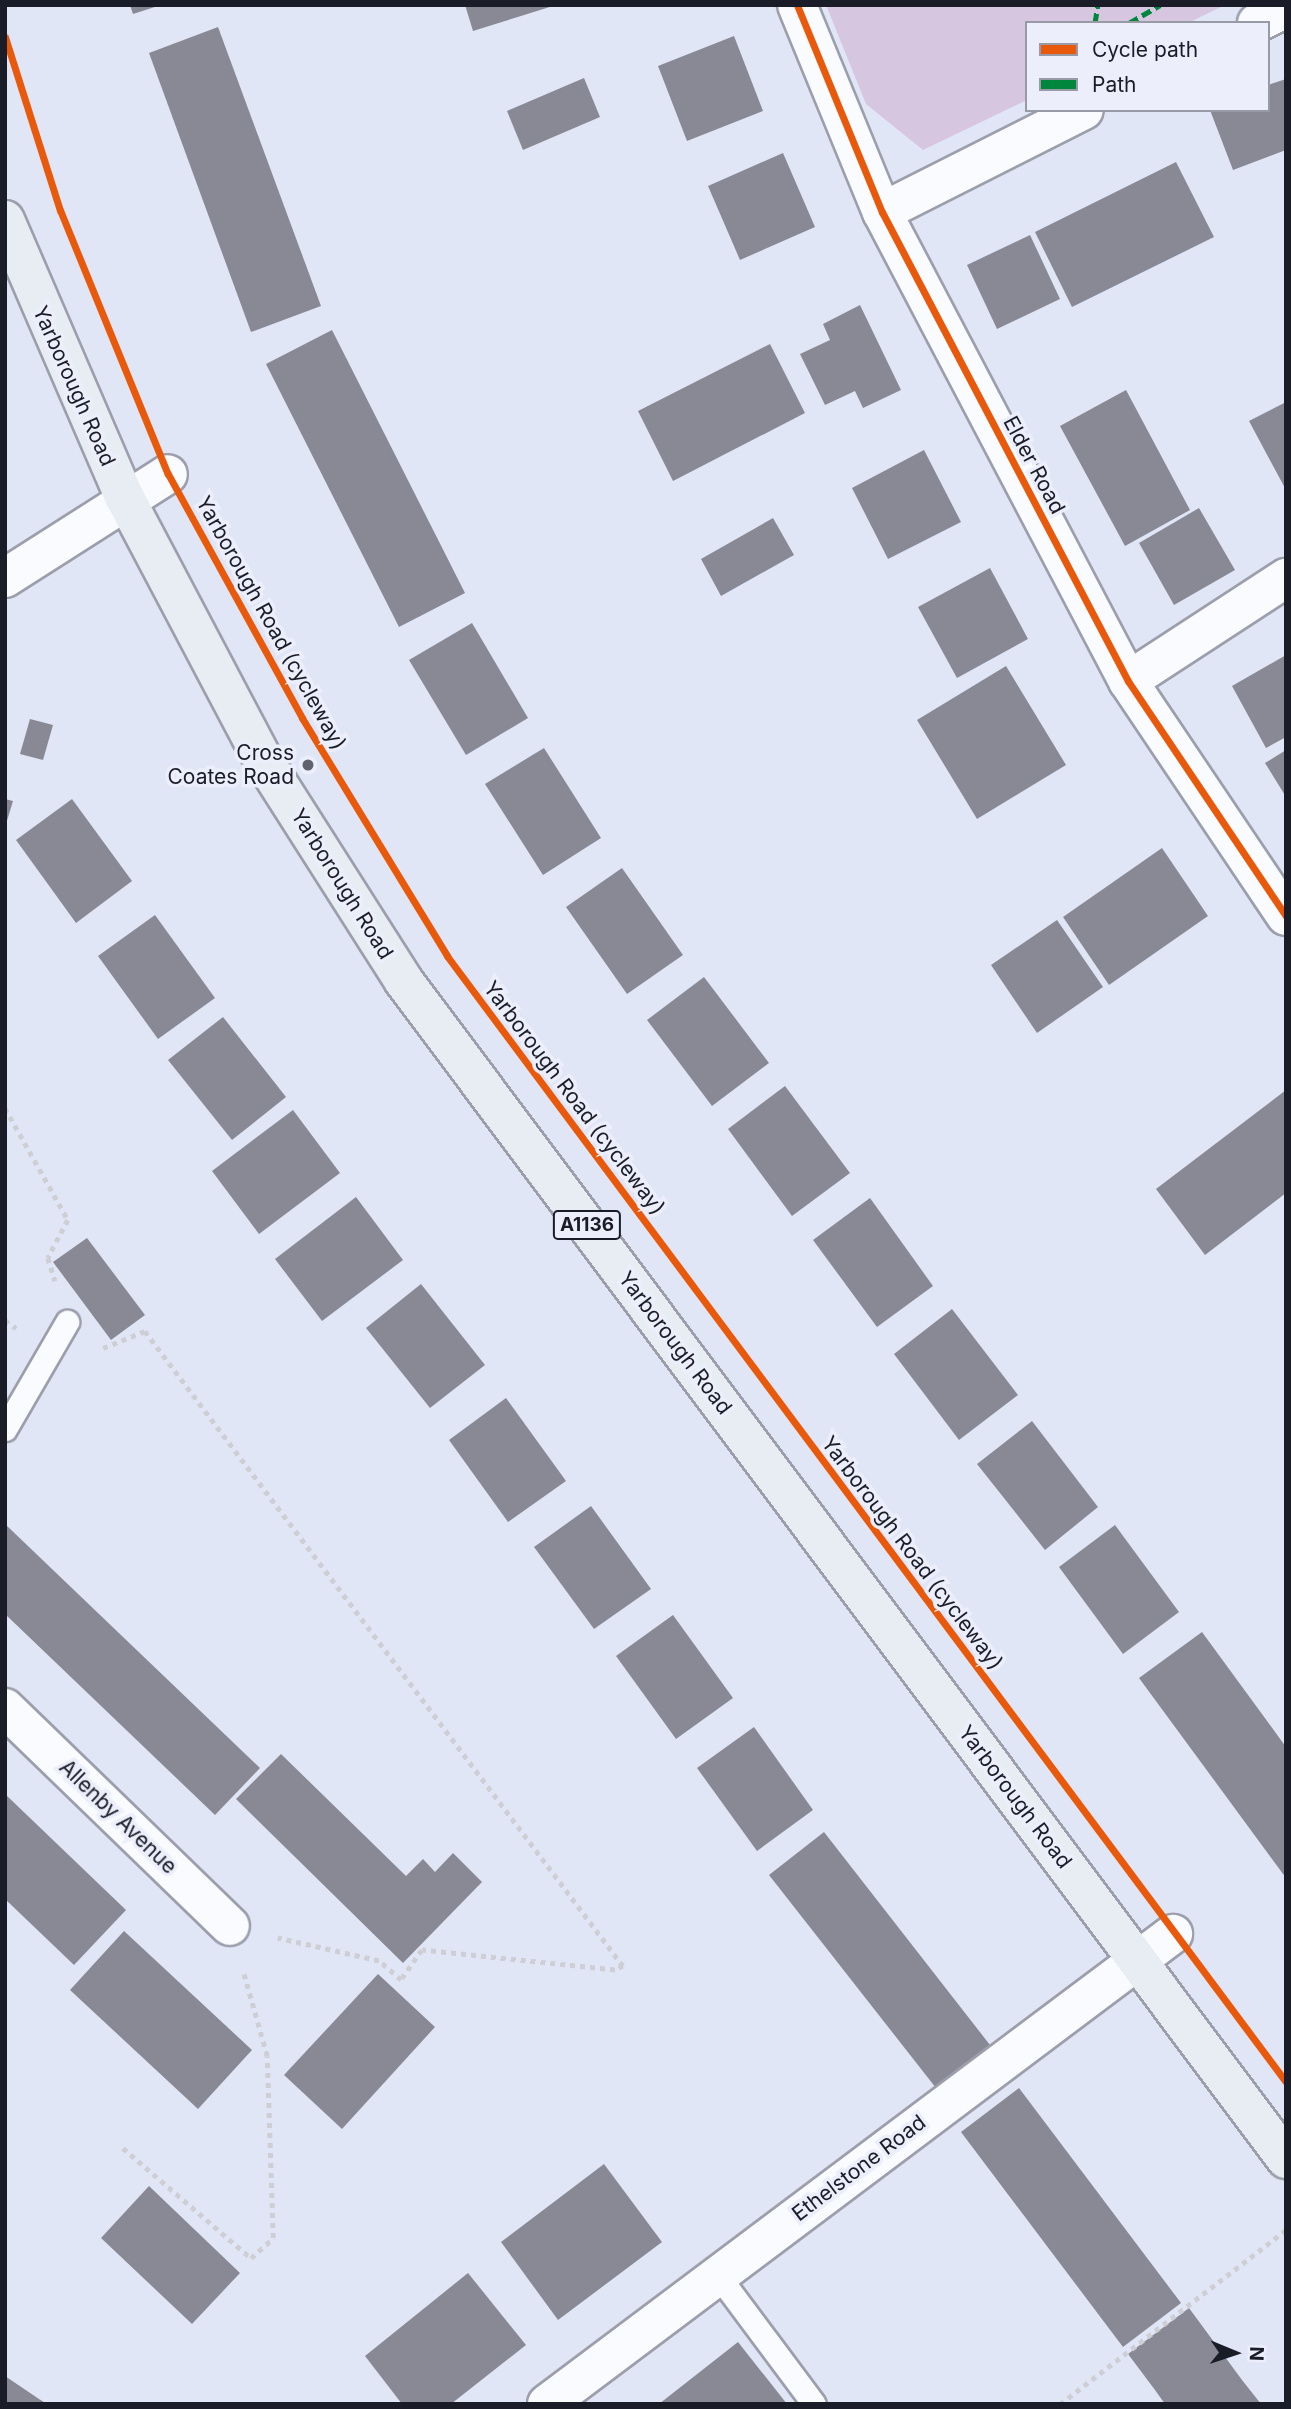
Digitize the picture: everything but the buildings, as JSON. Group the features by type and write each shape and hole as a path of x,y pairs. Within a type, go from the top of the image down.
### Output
{"main road":[{"name":"Yarborough Road","path":"5,220 125,498 265,763 403,979 1286,2159"}],"street":[{"name":"Elder Road","path":"797,5 882,212 1128,681 1286,916"},
{"path":"1261,21 1286,8"},
{"path":"882,212 1080,112"},
{"path":"5,578 125,498 167,474"},
{"path":"1128,681 1286,578"},
{"name":"Allenby Avenue","path":"5,1708 230,1926"},
{"name":"Ethelstone Road","path":"547,2404 1173,1934"}],"lane":[{"path":"5,1429 67,1322"},
{"path":"717,2274 814,2404"}],"path":[{"path":"5,1108 68,1220 48,1258 67,1322 99,1350 145,1331 623,1966 422,1950 401,1980 379,1961 230,1926 267,2056 273,2238 251,2258 123,2148"},
{"path":"1060,2404 1286,2230"}],"shaded area":[{"path":"826,5 1225,5 1192,21 1025,21 1025,101 923,150 866,104"}],"marked path":[{"path":"1095,21 1098,5"},
{"path":"1132,21 1160,5"}],"cycle path":[{"path":"797,5 882,212 1128,681 1286,916"},
{"name":"Yarborough Road (cycleway)","path":"5,37 60,210 168,474 302,718 447,956 1286,2082"}],"place":[{"name":"Cross Coates Road","path":"308,765"}]}
